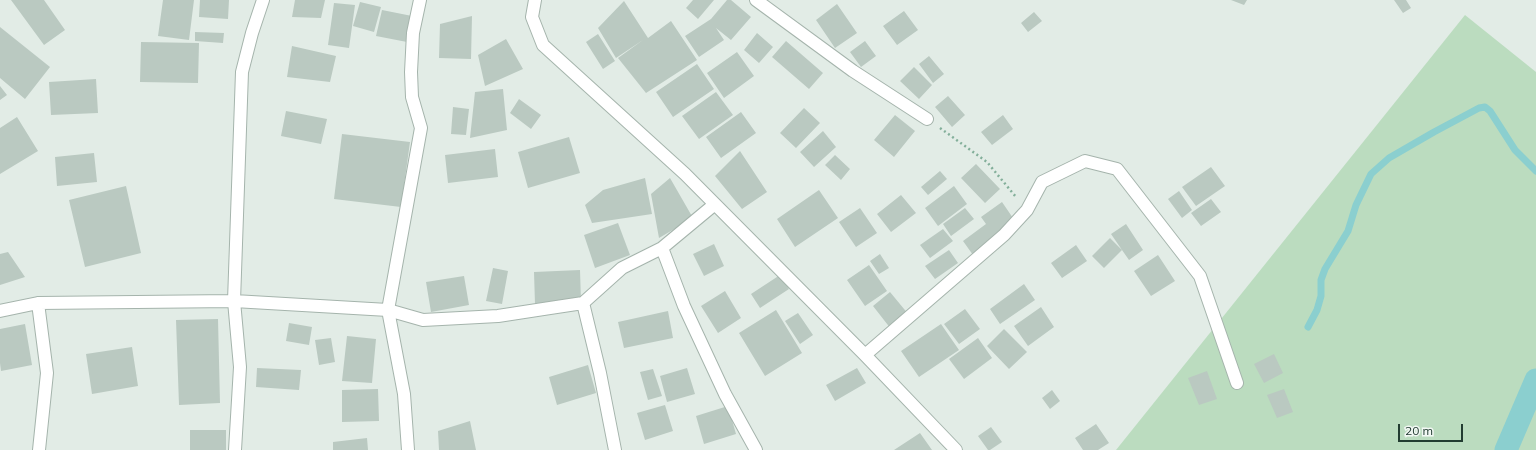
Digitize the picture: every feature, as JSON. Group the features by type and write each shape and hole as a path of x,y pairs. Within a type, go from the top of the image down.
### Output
{"street":[{"path":"235,450 240,367 234,301 242,72 252,33 263,0"},
{"path":"408,450 404,394 388,310 421,128 412,97 411,72 413,33 420,0"},
{"path":"535,0 532,17 543,45 685,174 865,355 956,450"},
{"path":"756,0 853,71 927,119"},
{"path":"865,355 1004,235 1027,210 1042,182 1085,161 1117,169 1200,276 1237,383"},
{"path":"0,312 38,303 234,301 388,310 424,320 498,316 584,303 622,268 662,248 715,204"},
{"path":"662,248 684,306 725,394 756,450"},
{"path":"38,303 47,373 39,450"},
{"path":"584,303 600,373 615,450"}],"path":[{"path":"927,119 987,162 1027,210"}],"green space":[{"path":"1465,15 1536,72 1536,450 1116,450"}],"building":[{"path":"11,0 44,0 65,30 44,45"},
{"path":"163,0 194,0 189,40 158,36"},
{"path":"200,0 229,0 228,19 199,17"},
{"path":"295,0 325,0 321,18 292,17"},
{"path":"693,0 714,0 698,19 686,8"},
{"path":"727,0 731,0 751,17 731,40 716,28 724,40 699,57 685,36 711,19"},
{"path":"1231,0 1247,0 1244,5"},
{"path":"1394,0 1406,0 1411,8 1403,13"},
{"path":"624,1 648,38 671,21 697,60 646,93 618,58 643,40 616,58 598,28"},
{"path":"360,2 381,7 374,32 353,26"},
{"path":"334,3 355,5 349,48 328,45"},
{"path":"837,4 857,33 835,48 816,20"},
{"path":"382,10 412,16 407,42 376,36"},
{"path":"904,11 918,30 897,45 883,26"},
{"path":"1034,12 1042,21 1028,32 1021,23"},
{"path":"472,16 471,59 439,58 440,24"},
{"path":"0,27 50,67 25,99 0,78"},
{"path":"195,32 224,33 223,43 195,41"},
{"path":"757,33 773,47 759,63 744,50"},
{"path":"598,34 615,61 603,69 586,42"},
{"path":"506,39 523,69 485,86 478,55"},
{"path":"786,41 823,73 809,89 772,57"},
{"path":"865,41 876,56 861,67 850,52"},
{"path":"141,42 199,43 198,83 140,82"},
{"path":"292,46 336,56 330,82 287,77"},
{"path":"737,52 754,76 724,98 707,73"},
{"path":"929,56 944,74 933,83 919,64"},
{"path":"697,64 714,89 673,117 656,92"},
{"path":"914,67 932,85 919,99 900,81"},
{"path":"96,79 98,113 51,115 49,82"},
{"path":"0,86 7,95 0,100"},
{"path":"503,89 507,130 470,138 475,92"},
{"path":"716,92 733,115 699,139 682,116"},
{"path":"948,96 965,115 952,127 935,107"},
{"path":"519,99 541,115 531,129 510,113"},
{"path":"453,107 469,109 466,135 451,134"},
{"path":"804,108 820,123 796,148 780,133"},
{"path":"286,111 327,119 321,144 281,136"},
{"path":"741,112 756,133 721,158 706,137"},
{"path":"895,115 915,131 894,157 874,140"},
{"path":"1003,115 1013,129 992,145 981,132"},
{"path":"17,117 38,151 0,174 0,128"},
{"path":"823,131 836,147 814,167 800,152"},
{"path":"342,134 410,142 401,207 334,199"},
{"path":"569,137 580,173 528,188 518,152"},
{"path":"495,149 498,177 448,183 445,155"},
{"path":"740,151 767,192 742,209 715,176"},
{"path":"94,153 97,182 57,186 55,157"},
{"path":"835,155 850,169 841,180 825,165"},
{"path":"976,164 1000,189 985,203 961,178"},
{"path":"1211,167 1225,186 1196,206 1182,187"},
{"path":"940,171 947,179 928,195 921,187"},
{"path":"645,178 652,214 592,223 585,205 603,190"},
{"path":"670,178 693,218 659,238 651,194"},
{"path":"126,186 141,253 85,267 69,200"},
{"path":"954,186 967,204 938,226 925,208"},
{"path":"819,190 838,218 795,247 777,219"},
{"path":"1179,191 1192,210 1182,218 1168,199"},
{"path":"901,195 916,213 891,232 877,214"},
{"path":"1211,199 1221,212 1201,226 1191,213"},
{"path":"1002,202 1015,221 994,236 996,239 973,255 963,241 986,224 981,217"},
{"path":"860,208 877,233 856,247 839,222"},
{"path":"965,208 974,219 951,236 943,224"},
{"path":"618,223 630,255 595,268 584,235"},
{"path":"1126,224 1143,250 1129,260 1111,234"},
{"path":"943,229 953,241 930,258 920,245"},
{"path":"1110,238 1122,250 1104,268 1092,256"},
{"path":"714,244 724,266 704,276 693,254"},
{"path":"1076,245 1087,261 1062,278 1051,263"},
{"path":"949,250 958,263 935,279 925,266"},
{"path":"8,252 25,277 0,285 0,254"},
{"path":"880,254 889,268 879,274 870,261"},
{"path":"1158,255 1175,281 1151,296 1134,271"},
{"path":"869,265 887,291 865,306 847,280"},
{"path":"493,268 508,271 502,304 486,301"},
{"path":"580,270 581,302 535,304 534,272"},
{"path":"780,275 789,289 760,308 751,294"},
{"path":"464,276 469,305 431,312 426,282"},
{"path":"1024,284 1035,300 1000,324 990,309"},
{"path":"725,291 741,318 718,333 701,306"},
{"path":"890,292 909,315 891,329 873,306"},
{"path":"1041,307 1054,327 1028,346 1014,326"},
{"path":"965,309 980,329 959,344 944,324"},
{"path":"776,310 802,353 765,376 739,333"},
{"path":"668,311 673,338 624,348 618,322"},
{"path":"798,313 813,335 800,344 785,321"},
{"path":"218,319 220,403 179,405 176,320"},
{"path":"289,323 312,327 309,345 286,341"},
{"path":"25,324 32,365 1,371 0,329"},
{"path":"941,324 959,350 919,377 901,351"},
{"path":"1004,329 1027,352 1009,369 987,346"},
{"path":"347,336 376,339 372,383 342,381"},
{"path":"331,338 335,362 319,365 315,340"},
{"path":"978,338 992,358 964,379 949,359"},
{"path":"132,347 138,386 92,394 86,354"},
{"path":"1274,354 1283,373 1264,383 1254,364"},
{"path":"588,365 596,393 557,405 549,377"},
{"path":"257,368 301,370 299,390 256,387"},
{"path":"687,368 695,394 667,402 660,376"},
{"path":"857,368 866,383 835,401 826,385"},
{"path":"653,369 662,396 648,400 640,372"},
{"path":"1207,371 1217,399 1199,405 1188,378"},
{"path":"378,389 379,421 342,422 342,390"},
{"path":"1284,389 1293,412 1277,418 1267,395"},
{"path":"1052,390 1060,401 1050,409 1042,398"},
{"path":"665,405 673,431 645,440 637,413"},
{"path":"728,406 736,434 704,444 696,416"},
{"path":"470,421 476,450 439,450 438,431"},
{"path":"1096,424 1109,443 1098,450 1083,450 1075,438"},
{"path":"991,427 1002,442 988,450 978,436"},
{"path":"190,430 226,430 226,450 190,450"},
{"path":"920,433 932,450 894,450"},
{"path":"367,438 368,450 333,450 333,442"}],"waterway":[{"path":"1308,327 1317,310 1321,296 1321,280 1325,269 1348,231 1356,205 1371,174 1389,158 1479,108 1485,107 1490,111 1515,150 1536,171"},
{"path":"1506,450 1536,380"}]}
